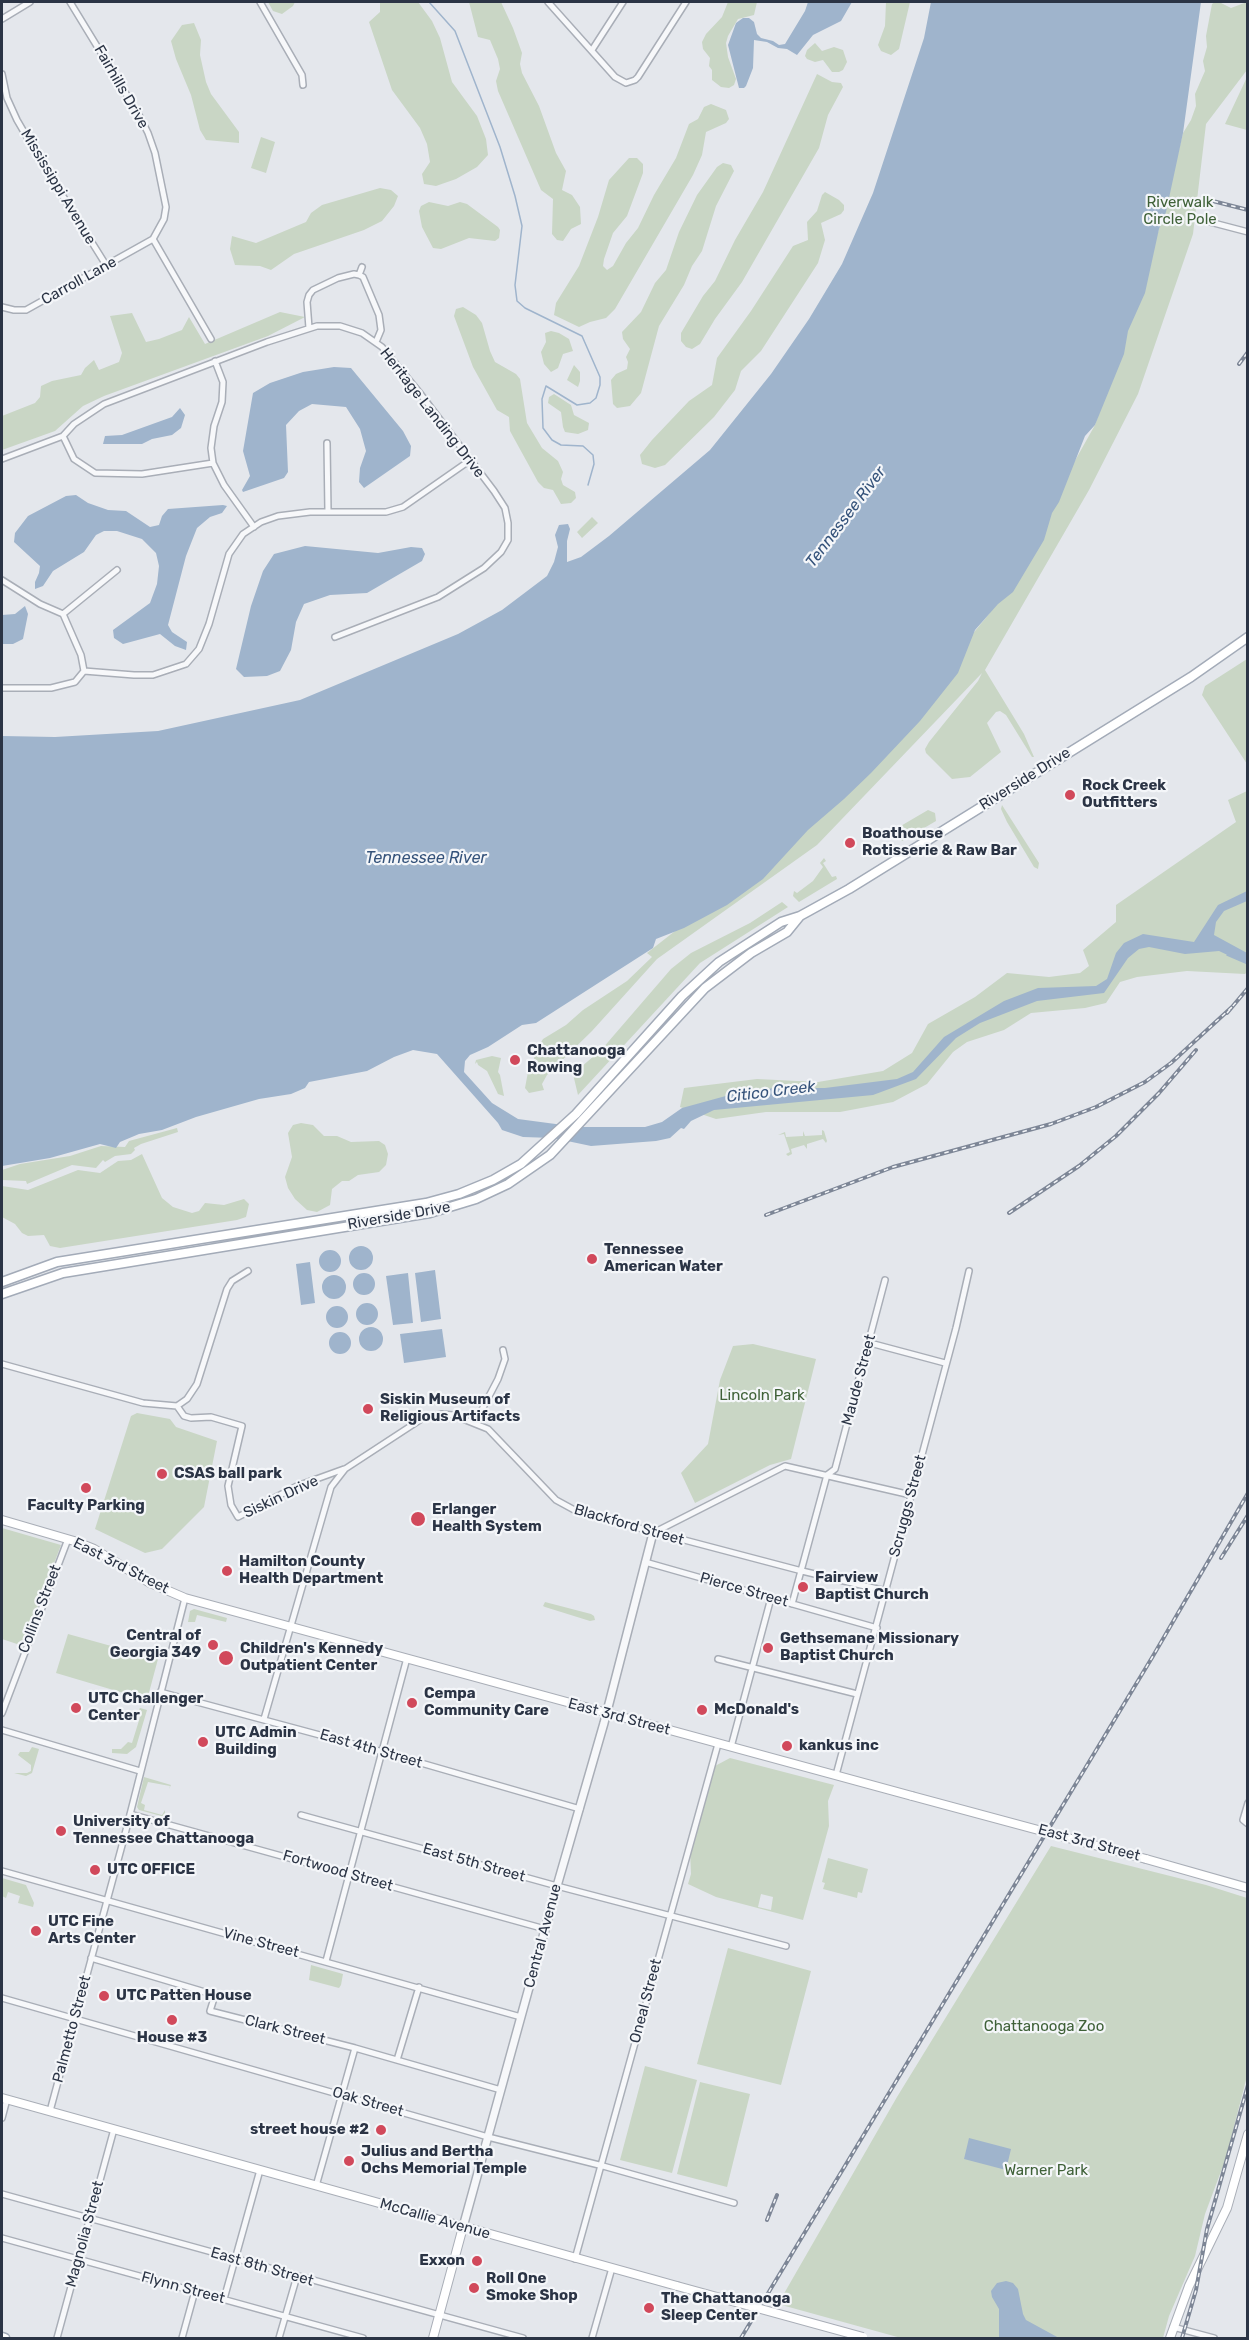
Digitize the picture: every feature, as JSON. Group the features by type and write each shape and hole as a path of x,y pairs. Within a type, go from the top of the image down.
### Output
{"main road":[{"name":"Riverside Drive","path":"2,1282 57,1262 426,1203 459,1194 493,1180 521,1164 547,1142 699,979 753,938 849,889 1191,677 1248,637"},
{"name":"Riverside Drive","path":"2,1294 28,1283 72,1271 430,1213 477,1199 508,1184 550,1155 603,1101 705,988 751,953 787,932 800,916"},
{"name":"East 3rd Street","path":"2,1520 94,1549 150,1583 185,1598 1248,1888"},
{"name":"McCallie Avenue","path":"4,2099 866,2338"},
{"path":"1170,2338 1189,2286 1227,2208 1248,2134"},
{"name":"Central Avenue","path":"433,2338 463,2227"}],"street":[{"path":"2,19 30,2"},
{"name":"Fairhills Drive","path":"70,2 139,115 155,153 166,207 164,219 153,239"},
{"path":"260,2 302,75 303,85"},
{"path":"548,2 618,80 626,83 635,80 686,2"},
{"path":"592,50 623,2"},
{"name":"Mississippi Avenue","path":"2,74 8,98 20,126 106,265"},
{"path":"1206,220 1248,232"},
{"path":"153,239 211,339"},
{"name":"Carroll Lane","path":"2,307 26,310 153,239"},
{"path":"359,275 362,267"},
{"path":"309,328 308,302 313,290 338,278 359,275 363,277 379,315 381,330 376,342"},
{"name":"Heritage Landing Drive","path":"2,459 63,436 74,424 104,404 309,328 332,326 362,333 376,342 418,392 505,508 508,540 501,552 464,582 438,597 335,637"},
{"path":"215,361 223,382 222,402 214,426 211,448 213,463 224,485 254,527"},
{"path":"63,436 74,459 94,473 142,474 213,463"},
{"path":"327,443 328,512"},
{"path":"84,671 153,675 186,664 199,649 209,624 229,554 243,534 254,527 278,516 310,512 386,512 403,507 469,462"},
{"path":"63,614 117,570"},
{"path":"2,580 40,604 63,614 81,655 84,671 75,682 51,688 2,688"},
{"path":"177,1406 187,1399 197,1384 227,1289 232,1281 248,1271"},
{"name":"Scruggs Street","path":"836,1775 877,1628 969,1271"},
{"name":"Maude Street","path":"827,1475 835,1469 885,1280"},
{"path":"870,1343 945,1363"},
{"path":"475,1423 498,1379 505,1359 503,1350"},
{"name":"Siskin Drive","path":"2,1364 143,1403 177,1406 184,1416 191,1418 211,1417 242,1426 228,1486 231,1505 238,1517 297,1486 345,1469"},
{"name":"Blackford Street","path":"345,1469 423,1418 442,1414 453,1415 475,1423 495,1435 544,1489 565,1506 652,1533 886,1591"},
{"path":"652,1533 785,1466 911,1495"},
{"path":"264,1719 329,1492 336,1478 345,1469"},
{"path":"792,1604 827,1475"},
{"name":"Central Avenue","path":"463,2227 556,1886 606,1714 652,1533"},
{"name":"Collins Street","path":"2,1713 68,1539"},
{"name":"Pierce Street","path":"645,1562 877,1628"},
{"name":"Palmetto Street","path":"50,2111 185,1598"},
{"path":"731,1748 771,1598"},
{"path":"326,1961 407,1658"},
{"path":"718,1659 857,1694"},
{"name":"East 4th Street","path":"160,1692 383,1752 580,1809"},
{"path":"2,1730 140,1771"},
{"name":"Oneal Street","path":"575,2259 603,2166 669,1915 718,1744"},
{"path":"1248,1803 1243,1820 1248,1824"},
{"name":"Fortwood Street","path":"130,1814 545,1929"},
{"name":"East 5th Street","path":"301,1815 556,1886 786,1946"},
{"name":"Vine Street","path":"2,1870 521,2017"},
{"name":"Clark Street","path":"91,1959 215,1995 210,2011 355,2048 501,2090"},
{"path":"397,2060 419,1987"},
{"name":"Oak Street","path":"2,1998 488,2137 734,2203"},
{"path":"316,2186 340,2094 355,2048"},
{"path":"2,2118 4,2099"},
{"name":"Magnolia Street","path":"57,2338 114,2129"},
{"path":"225,2299 260,2170"},
{"name":"East 8th Street","path":"2,2194 439,2317 523,2338"},
{"name":"Flynn Street","path":"2,2238 363,2338"},
{"path":"592,2338 612,2268"},
{"path":"279,2338 297,2276"},
{"path":"182,2338 195,2291"},
{"path":"1173,2327 1214,2338"}],"green space":[{"path":"268,2 295,2 282,14 273,11"},
{"path":"380,2 418,2 432,21 440,38 452,82 477,116 486,139 488,155 477,167 456,179 436,186 424,184 422,174 430,162 427,144 420,128 392,90 369,22 380,12"},
{"path":"469,2 501,2 513,28 522,53 520,64 522,73 539,106 556,153 566,171 562,190 572,195 580,207 581,224 571,229 563,241 557,240 552,234 553,199 541,190 498,91 496,81 500,69 498,59 490,40 478,37"},
{"path":"728,2 757,2 754,15 738,19 728,36 726,43 728,57 736,79 734,85 729,88 721,87 712,80 710,58 703,49 702,42 706,34 722,17"},
{"path":"886,2 910,2 899,49 891,55 881,51 878,45 885,26"},
{"name":"Riverwalk Circle Pole","path":"1215,2 1231,8 1247,2 1247,70 1206,124 1193,234 1138,394 1089,490 985,670 1024,734 1034,757 1006,715 1000,711 996,712 987,723 1001,752 970,777 952,779 926,753 925,749 929,742 982,673 817,845 657,959 592,1031 547,1075 542,1084 544,1090 529,1093 525,1088 528,1072 532,1070 535,1053 543,1039 627,981 652,957 647,953 823,815 989,614 1095,425 1159,229 1183,133 1196,106 1195,94 1205,71 1203,61 1207,47 1206,36 1212,4"},
{"path":"194,23 201,40 200,55 206,82 211,94 239,132 239,143 206,140 200,130 191,95 171,41 182,25"},
{"path":"815,43 822,51 834,47 843,50 847,62 843,70 832,72 823,60 815,62 807,59 805,56 807,50"},
{"path":"817,74 832,82 841,83 843,87 828,115 819,148 742,282 700,344 692,349 686,347 681,341 681,333 703,296 715,281 735,240 763,192"},
{"path":"1247,77 1247,130 1225,124"},
{"path":"711,104 726,110 729,119 726,123 706,132 702,155 693,175 615,309 606,318 579,327 554,315 556,303 579,266 598,217 609,180 629,158 637,158 643,164 643,173 627,216 613,233 604,259 603,266 607,270 613,266 638,228 676,158 689,124 698,119 704,107"},
{"path":"261,137 275,142 266,173 251,168"},
{"path":"723,163 731,165 734,171 716,206 702,251 659,326 641,393 630,406 617,408 613,404 611,380 616,374 627,369 626,357 630,349 623,339 622,332 641,312 655,283 666,270 679,232 697,195 717,167"},
{"path":"380,188 391,190 398,196 394,206 382,221 364,230 294,254 271,270 260,266 235,265 230,249 232,236 256,243 306,222 311,213 322,205"},
{"path":"825,192 839,200 844,205 844,210 841,214 821,223 825,240 818,263 761,351 741,371 735,390 714,417 665,465 655,468 642,464 640,455 652,440 689,401 712,385 717,358 793,246 808,240 807,222 817,211"},
{"path":"429,202 448,206 460,202 467,204 498,227 499,238 495,241 469,238 441,249 433,248 422,227 419,211 421,206"},
{"path":"463,307 476,315 482,323 495,362 516,374 520,379 527,423 542,448 558,461 563,472 561,479 563,485 575,492 576,498 571,503 561,504 553,490 544,488 538,482 510,431 509,417 497,410 473,367 454,316 456,309"},
{"path":"280,312 305,317 268,336 104,396 83,406 55,431 2,450 2,416 35,403 40,397 41,386 52,381 81,375 94,360 99,370 119,362 122,353 110,316 132,313 146,342 182,330 189,317 205,344"},
{"path":"551,331 569,339 573,351 563,354 558,368 551,372 544,364 541,352 546,342 545,333"},
{"path":"574,365 580,372 578,387 567,380"},
{"path":"554,394 571,405 574,415 589,423 588,430 578,434 565,432 561,412 548,403 549,397"},
{"path":"592,517 598,523 582,538 577,532"},
{"path":"1247,659 1247,764 1202,695 1205,686"},
{"path":"1247,791 1248,971 1245,974 1187,971 1137,977 1120,982 1106,1003 1085,1008 1031,1013 1004,1030 967,1042 953,1052 927,1084 893,1102 840,1112 766,1112 716,1119 680,1107 684,1088 757,1079 818,1082 883,1071 912,1053 928,1024 975,997 1007,973 1049,977 1080,973 1089,966 1083,950 1116,922 1116,905 1236,822 1228,800"},
{"path":"1002,805 1039,863 1038,869 1034,867 1007,822 1001,809"},
{"path":"928,810 935,813 936,821 902,841 898,833 899,827"},
{"path":"824,858 826,861 823,863 832,877 836,876 837,879 799,902 793,896 794,891 797,893 813,881 823,867 820,863"},
{"path":"782,902 788,907 700,963 578,1095 573,1074 602,1049 671,969 691,953 750,923"},
{"path":"492,1056 501,1058 498,1072 504,1096 498,1094 487,1071 477,1062 475,1064 476,1060"},
{"path":"301,1123 313,1125 324,1136 337,1136 351,1142 379,1141 385,1145 388,1154 386,1165 379,1172 358,1175 349,1181 342,1181 332,1189 330,1205 317,1212 307,1210 295,1199 288,1188 285,1177 292,1157 288,1133 293,1125"},
{"path":"177,1128 178,1132 141,1144 134,1148 131,1154 115,1156 105,1162 103,1160 96,1168 72,1165 27,1184 26,1181 2,1180 2,1170 20,1164 70,1156 101,1146 125,1147 129,1141"},
{"path":"822,1130 826,1143 823,1139 807,1144 807,1149 804,1145 791,1149 792,1154 788,1156 786,1154 790,1152 784,1134 778,1135 785,1132 786,1137 803,1136 803,1131 805,1136 822,1135"},
{"path":"142,1154 162,1198 173,1207 192,1213 199,1211 205,1203 224,1205 244,1199 249,1204 246,1217 60,1248 50,1246 44,1235 28,1236 22,1233 15,1224 2,1217 2,1186 28,1190 78,1170 100,1173 118,1161 131,1160"},
{"name":"Lincoln Park","path":"753,1344 816,1359 791,1459 770,1465 695,1503 681,1473 708,1444 720,1380 733,1346"},
{"name":"CSAS ball park","path":"137,1413 170,1419 176,1427 217,1441 204,1507 162,1549 145,1553 95,1529 131,1416"},
{"path":"2,1528 61,1545 23,1646 2,1639"},
{"path":"545,1602 591,1614 595,1620 590,1621 545,1607 543,1606"},
{"path":"194,1609 227,1618 226,1622 197,1615 195,1622 188,1622 190,1611"},
{"path":"68,1634 158,1659 147,1700 56,1673"},
{"path":"140,1708 147,1710 136,1747 127,1754 112,1753 112,1749 121,1749 128,1742 132,1743 141,1714 137,1712"},
{"path":"32,1747 39,1749 32,1773 26,1776 14,1773 31,1771 31,1765 18,1755 20,1752 29,1752"},
{"path":"730,1758 834,1785 828,1801 829,1826 803,1920 716,1897 688,1884 691,1874 690,1851 715,1766","holes":["761,1894 773,1897 771,1910 758,1907"]},
{"path":"144,1777 171,1785 169,1789 170,1786 148,1782 141,1803 145,1805 144,1810 162,1815 165,1810 165,1817 139,1810 137,1807"},
{"name":"Warner Park","path":"1051,1846 1206,1885 1247,1898 1247,2076 1226,2158 1205,2214 1195,2256 1169,2316 1163,2338 901,2338 778,2304 897,2097"},
{"path":"828,1858 868,1869 862,1893 858,1892 857,1898 823,1889 825,1883 822,1882"},
{"path":"2,1878 26,1885 34,1903 33,1907 18,1903 20,1896 8,1892 6,1898 2,1896"},
{"path":"728,1948 811,1971 781,2085 697,2064"},
{"path":"311,1965 343,1974 339,1988 309,1980"},
{"path":"645,2066 697,2080 672,2173 620,2160"},
{"path":"700,2082 750,2094 727,2187 677,2174"}],"water":[{"path":"808,2 852,2 841,21 813,35 797,55 767,42 754,40 753,68 746,86 739,88 728,45 736,23 743,18 749,18 754,22 757,34 761,38 779,45 785,44"},
{"name":"Tennessee River","path":"931,2 1201,2 1183,133 1166,212 1159,229 1145,293 1128,331 1124,354 1095,425 1085,436 1059,502 1052,513 1044,540 1013,592 998,604 975,630 958,673 920,721 871,773 808,830 763,879 727,905 684,928 656,939 653,948 536,1023 522,1025 488,1047 470,1055 465,1061 464,1072 492,1103 518,1119 578,1127 645,1127 662,1122 682,1108 733,1094 774,1088 825,1088 897,1079 913,1072 944,1037 1004,1001 1038,988 1096,986 1107,979 1116,953 1124,943 1143,934 1194,942 1218,905 1247,891 1247,901 1224,911 1216,922 1214,935 1247,953 1247,964 1219,951 1185,954 1149,947 1139,949 1128,958 1104,993 1037,1001 980,1023 956,1038 916,1079 873,1095 714,1110 691,1121 684,1129 681,1128 670,1138 656,1141 591,1146 553,1138 523,1137 502,1130 437,1054 413,1050 367,1071 309,1082 305,1088 291,1094 259,1099 196,1117 162,1130 139,1134 120,1142 116,1148 100,1144 50,1158 2,1166 2,736 55,737 158,731 300,700 458,634 502,610 547,576 558,547 555,535 559,525 568,524 570,529 567,541 567,562 581,557 609,536 710,450 771,374 809,319 842,264 873,193 924,38"},
{"path":"334,367 351,368 403,431 411,446 410,456 364,488 359,482 360,468 366,451 360,429 346,407 312,404 299,411 286,425 288,472 284,478 243,492 250,476 243,451 253,393 270,383 303,372"},
{"path":"180,408 185,415 181,428 172,435 152,439 142,444 103,444 105,436 122,435 172,417"},
{"path":"76,495 88,503 108,510 126,511 150,527 159,525 168,509 227,506 222,513 210,517 197,528 186,556 168,625 172,632 187,642 186,650 175,646 160,634 123,644 114,638 113,630 150,603 157,584 159,566 156,553 142,539 117,531 104,531 96,535 84,552 53,571 43,586 35,589 40,566 14,542 15,533 28,516 66,496"},
{"path":"305,546 378,553 411,547 422,548 425,554 422,561 367,593 330,595 304,604 296,622 291,650 280,671 267,676 244,677 236,669 251,606 263,571 274,554"},
{"path":"25,606 28,614 23,639 13,644 2,644 2,615 15,614"},
{"path":"361,1246 369,1250 373,1258 369,1266 361,1270 353,1266 349,1258 353,1250"},
{"path":"330,1250 338,1253 341,1261 338,1269 330,1272 322,1269 319,1261 322,1253"},
{"path":"310,1262 315,1303 301,1305 296,1264"},
{"path":"435,1270 441,1319 421,1322 415,1273"},
{"path":"364,1273 372,1276 375,1284 372,1292 364,1295 356,1292 353,1284 356,1276"},
{"path":"408,1273 413,1323 393,1325 386,1276"},
{"path":"334,1275 343,1278 346,1287 343,1296 334,1299 325,1296 322,1287 325,1278"},
{"path":"367,1303 375,1306 378,1314 375,1322 367,1325 359,1322 356,1314 359,1306"},
{"path":"337,1306 345,1309 348,1317 345,1325 337,1328 329,1325 326,1317 329,1309"},
{"path":"371,1327 379,1331 383,1339 379,1347 371,1351 363,1347 359,1339 363,1331"},
{"path":"442,1329 446,1357 404,1363 400,1334"},
{"path":"340,1332 348,1335 351,1343 348,1351 340,1354 332,1351 329,1343 332,1335"},
{"path":"969,2138 1011,2149 1006,2170 964,2159"},
{"path":"1006,2281 1013,2283 1018,2289 1026,2320 1059,2338 999,2338 999,2309 991,2291 997,2283"}],"waterway":[{"path":"429,2 455,31 500,147 515,196 522,226 515,285 517,301 525,308 582,336 600,377 596,398 590,403 577,405 546,386 542,399 543,428 552,440 561,445 583,446 593,455 594,464 588,485"},
{"path":"1227,955 1248,964"}],"railway":[{"path":"1205,199 1248,210"},
{"path":"1239,364 1248,352"},
{"path":"1227,1013 1248,988"},
{"path":"766,1215 893,1167 1051,1124 1096,1107 1145,1082 1171,1063 1232,1007"},
{"path":"1009,1213 1079,1166 1116,1136 1159,1093 1196,1050"},
{"path":"741,2338 1153,1656 1248,1493"},
{"path":"1221,1558 1248,1515"},
{"path":"1182,2338 1196,2290 1207,2229 1248,2085"},
{"path":"767,2220 777,2195"}],"place":[{"name":"Rock Creek Outfitters","path":"1070,795"},
{"name":"Boathouse Rotisserie & Raw Bar","path":"850,843"},
{"name":"Chattanooga Rowing","path":"515,1060"},
{"name":"Tennessee American Water","path":"592,1259"},
{"name":"Siskin Museum of Religious Artifacts","path":"368,1409"},
{"name":"CSAS ball park","path":"162,1474"},
{"name":"Faculty Parking","path":"86,1488"},
{"name":"Erlanger Health System","path":"418,1519"},
{"name":"Hamilton County Health Department","path":"227,1571"},
{"name":"Fairview Baptist Church","path":"803,1587"},
{"name":"Central of Georgia 349","path":"213,1645"},
{"name":"Gethsemane Missionary Baptist Church","path":"768,1648"},
{"name":"Children's Kennedy Outpatient Center","path":"226,1658"},
{"name":"Cempa Community Care","path":"412,1703"},
{"name":"UTC Challenger Center","path":"76,1708"},
{"name":"McDonald's","path":"702,1710"},
{"name":"UTC Admin Building","path":"203,1742"},
{"name":"kankus inc","path":"787,1746"},
{"name":"University of Tennessee Chattanooga","path":"61,1831"},
{"name":"UTC OFFICE","path":"95,1870"},
{"name":"UTC Fine Arts Center","path":"36,1931"},
{"name":"UTC Patten House","path":"104,1996"},
{"name":"House #3","path":"172,2020"},
{"name":"street house #2","path":"381,2130"},
{"name":"Julius and Bertha Ochs Memorial Temple","path":"349,2161"},
{"name":"Exxon","path":"477,2261"},
{"name":"Roll One Smoke Shop","path":"474,2288"},
{"name":"The Chattanooga Sleep Center","path":"649,2308"}],"water label":[{"name":"Citico Creek","path":"771,1092"}],"park label":[{"name":"Chattanooga Zoo","path":"1044,2027"}]}
